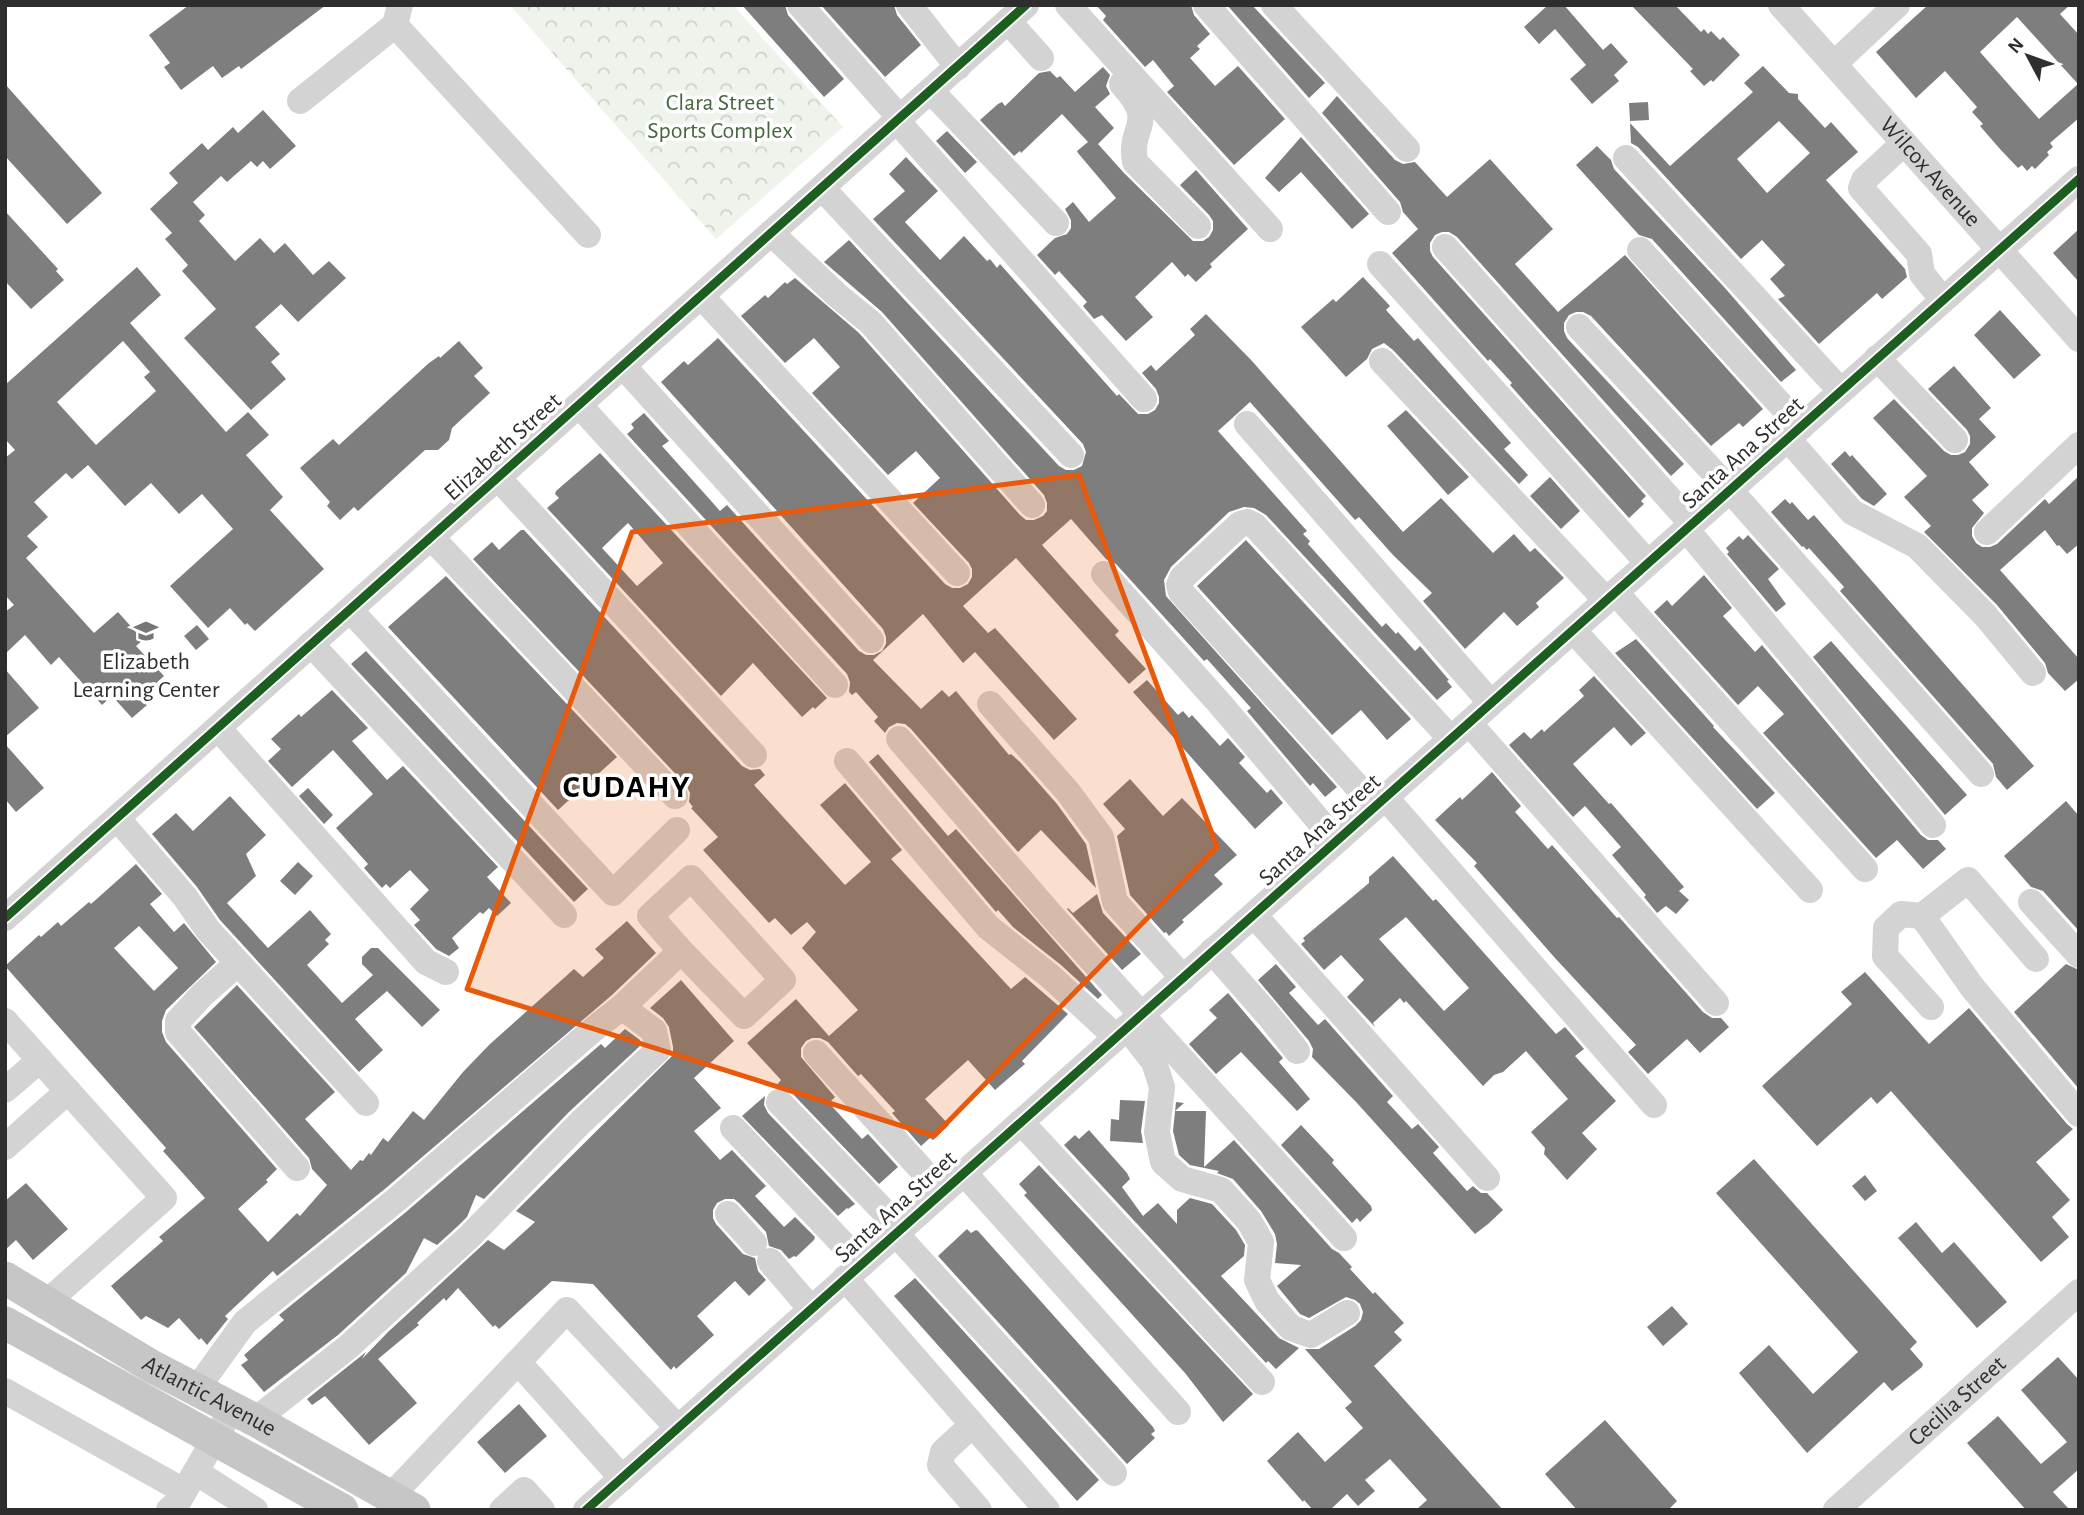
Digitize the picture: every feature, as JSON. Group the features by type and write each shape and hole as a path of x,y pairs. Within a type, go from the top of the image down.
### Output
{"main road":[{"name":"Atlantic Avenue","path":"5,1278 196,1390 402,1503"},
{"name":"Atlantic Avenue","path":"5,1324 215,1439 321,1505"}],"street":[{"path":"800,5 1144,399"},
{"path":"908,5 958,67"},
{"path":"1050,5 1135,99 1141,115 1141,125 1133,149 1135,162 1198,226"},
{"path":"1068,5 1270,229"},
{"path":"1206,5 1388,212"},
{"path":"1274,5 1407,149"},
{"name":"Wilcox Avenue","path":"1781,5 2079,339"},
{"path":"1834,64 1897,5"},
{"path":"1014,12 1041,58"},
{"name":"Elizabeth Street","path":"5,918 958,67 1014,12"},
{"path":"300,101 397,15 588,235"},
{"path":"931,90 1056,223"},
{"path":"1904,143 1864,180 1861,188 1919,254 1922,274 1943,300"},
{"path":"1626,158 1840,391"},
{"name":"Santa Ana Street","path":"586,1510 2079,179"},
{"path":"822,188 1071,455"},
{"path":"771,233 870,322 1032,505"},
{"path":"1445,247 1689,526 1933,825"},
{"path":"1640,250 1794,433 1852,512 1917,546 1985,615 2033,673"},
{"path":"1380,264 1647,563"},
{"path":"701,296 957,573"},
{"path":"1579,327 1933,740"},
{"path":"1877,358 1955,440"},
{"path":"1382,361 1611,596 1866,869"},
{"path":"623,366 871,640"},
{"path":"579,405 835,685"},
{"path":"1247,424 1491,703"},
{"path":"1987,532 2079,445"},
{"path":"498,478 754,755"},
{"path":"1725,495 1981,774"},
{"path":"1654,1105 1380,802 1181,593 1179,585 1182,578 1240,524 1247,522 1255,526 1460,731 1716,1003"},
{"path":"431,537 675,796"},
{"path":"1104,574 1264,754 1336,841"},
{"path":"350,610 613,893 677,830"},
{"path":"1573,630 1810,890"},
{"path":"312,644 564,915"},
{"path":"990,704 1068,792 1101,837 1115,902 1183,978"},
{"path":"218,728 426,962 446,972"},
{"path":"899,739 1051,915 1154,1062 1162,1087 1157,1132 1163,1162 1182,1179 1221,1190 1249,1221 1261,1242 1257,1280 1267,1301 1291,1328 1311,1335 1346,1313"},
{"path":"847,761 988,927 1051,977 1128,1026 1344,1238"},
{"path":"117,818 185,897 208,930 366,1103"},
{"path":"691,878 783,980 744,1016 681,951 650,916 691,878"},
{"path":"1931,1007 1885,956 1886,928 1901,914 1922,916 1968,880 2036,958"},
{"path":"2031,902 2079,955"},
{"path":"1254,915 1487,1178"},
{"path":"1922,916 1972,987 2079,1114"},
{"path":"196,1390 245,1322 396,1200 622,1007 681,951"},
{"path":"1212,951 1297,1051"},
{"path":"238,963 178,1021 178,1032 297,1168"},
{"path":"183,1491 215,1439 244,1415 348,1347 470,1236 580,1123 658,1050 654,1031 622,1007"},
{"path":"5,1021 164,1198 46,1303"},
{"path":"816,1053 942,1192"},
{"path":"5,1090 40,1060"},
{"path":"5,1147 68,1091"},
{"path":"779,1102 1114,1473"},
{"path":"1020,1122 1262,1382"},
{"path":"733,1128 854,1271 972,1425 1047,1510"},
{"path":"964,1173 1178,1412"},
{"path":"729,1214 811,1309"},
{"name":"Cecilia Street","path":"1836,1510 2079,1292"},
{"path":"402,1503 517,1362 567,1310 678,1428"},
{"path":"517,1362 622,1478"},
{"path":"5,1391 183,1491 255,1510"},
{"path":"972,1425 943,1452 940,1465 979,1510"},
{"path":"484,1510 490,1499 502,1510 524,1490 542,1510"}],"highlighted area":[{"path":"1079,475 1217,847 934,1136 467,989 632,532"}],"green space":[{"name":"Clara Street Sports Complex","path":"510,5 733,5 843,127 716,239"}],"building":[{"path":"189,5 326,5 241,69 239,66 222,78 213,66 181,90 164,67 170,63 149,35"},
{"path":"742,5 785,5 788,15 844,79 824,97"},
{"path":"821,5 894,5 897,15 921,45 885,77"},
{"path":"1096,5 1191,5 1194,15 1210,34 1197,46 1200,49 1190,58 1215,86 1238,66 1285,119 1234,165 1167,92 1174,86 1153,60 1145,67 1103,20 1106,16"},
{"path":"1227,5 1252,5 1325,83 1309,98"},
{"path":"1548,5 1564,5 1603,50 1611,43 1628,62 1614,75 1619,81 1592,104 1570,79 1586,65 1555,29 1539,44 1524,27"},
{"path":"1631,5 1675,5 1701,32 1704,29 1708,34 1711,31 1720,40 1723,37 1740,55 1713,82 1711,80 1704,86 1690,71 1693,69"},
{"path":"1928,5 2070,5 2060,14 2079,35 2079,118 2050,143 2053,147 2047,152 2049,155 2035,169 2032,166 2027,171 2022,165 2018,168 1980,126 1983,124 1972,112 1977,107 1945,71 1916,98 1876,52","holes":["2017,17 2078,84 2039,119 1980,52"]},
{"path":"1763,66 1789,93 1798,94 1798,99 1825,128 1831,122 1858,152 1826,180 1905,269 1907,277 1882,299 1877,293 1819,344 1778,299 1785,296 1770,279 1785,265 1762,240 1741,259 1638,147 1631,143 1630,123 1670,166 1753,92 1744,83","holes":["1779,121 1810,153 1767,193 1737,159"]},
{"path":"1103,67 1110,75 1106,86 1110,94 1095,107 1114,128 1098,144 1193,241 1203,241 1213,230 1213,221 1209,215 1180,185 1196,170 1248,229 1210,264 1212,267 1196,282 1188,274 1185,277 1172,262 1135,297 1153,317 1126,341 1102,315 1094,319 1083,306 1087,302 1059,271 1055,275 1037,255 1055,238 1067,234 1071,228 1071,220 1065,209 1073,202 1089,222 1116,198 1077,151 1088,142 1062,114 1021,153 1020,151 1014,156 980,120 998,104 1002,102 1005,106 1039,73 1050,71 1057,78 1060,76 1075,92"},
{"path":"5,84 102,193 67,224 5,156"},
{"path":"1337,96 1395,160 1403,164 1415,162 1447,197 1490,159 1553,229 1515,264 1558,312 1625,255 1763,409 1743,427 1739,423 1711,446 1591,316 1583,312 1569,315 1564,323 1567,338 1684,464 1671,476 1457,237 1449,232 1435,235 1430,243 1433,257 1646,496 1641,501 1644,504 1629,518 1510,385 1512,383 1490,359 1488,361 1392,253 1418,229 1403,212 1400,202 1322,113"},
{"path":"1648,102 1649,120 1630,121 1629,103"},
{"path":"263,110 296,146 270,169 263,161 257,167 251,161 227,182 221,176 193,202 205,215 199,221 235,261 260,238 274,253 285,243 313,275 329,261 346,278 298,322 281,304 255,327 280,354 271,362 286,379 251,410 184,338 216,309 182,271 188,265 165,239 172,233 150,209 178,183 169,173 202,143 208,150 233,127 238,133"},
{"path":"947,131 977,162 965,173 936,141"},
{"path":"1301,137 1369,214 1352,229 1301,172 1279,192 1265,178"},
{"path":"1597,146 1611,160 1614,169 1725,288 1796,370 1781,382 1652,239 1639,235 1576,165"},
{"path":"906,157 938,191 905,222 940,260 964,236 987,261 990,259 997,268 1000,264 1117,396 1119,394 1138,414 1148,414 1155,410 1159,403 1156,389 1142,373 1151,365 1156,371 1195,335 1190,329 1206,314 1252,361 1403,532 1441,498 1493,553 1514,534 1530,552 1535,548 1564,578 1536,603 1539,607 1517,626 1504,612 1465,649 1423,601 1432,593 1359,517 1355,520 1250,402 1218,431 1307,531 1303,534 1310,541 1308,544 1382,627 1386,623 1415,651 1420,646 1452,687 1437,700 1266,515 1254,508 1244,507 1229,512 1171,567 1164,580 1166,596 1337,787 1325,797 1313,783 1310,786 1247,711 1251,708 1207,659 1204,661 1071,519 1042,545 1119,631 1115,635 1146,669 1129,684 1016,558 963,606 988,633 995,628 1077,719 1054,740 975,652 963,663 923,614 873,660 921,709 942,690 949,697 956,691 1009,755 1020,762 1057,804 1086,844 1096,888 1041,830 1018,852 911,729 905,724 897,723 885,733 874,721 878,717 856,692 852,695 849,692 847,674 627,434 634,428 631,424 644,413 669,441 662,446 720,511 727,505 859,651 874,655 882,651 886,644 883,629 661,382 684,361 688,365 718,338 945,584 960,588 968,584 972,577 969,563 913,503 940,478 916,451 888,475 812,393 840,367 814,338 785,363 741,316 765,295 768,298 785,282 787,284 795,278 859,333 1020,515 1026,520 1043,516 1047,511 1044,495 882,312 824,262 849,240 1059,466 1074,470 1082,466 1086,452 1083,444 873,219 905,191 889,174"},
{"path":"5,211 58,269 56,271 64,280 31,309 5,281"},
{"path":"2079,229 2079,282 2053,253"},
{"path":"137,267 161,295 130,323 226,432 248,412 269,435 246,455 283,497 270,510 324,569 255,631 247,623 245,625 230,608 208,628 170,586 233,529 202,494 179,514 151,483 125,506 88,465 72,479 66,473 34,502 48,517 27,536 38,547 26,558 94,633 118,612 143,640 136,646 164,676 140,698 147,705 132,718 112,696 102,705 59,657 51,665 25,635 5,654 5,612 14,605 5,595 5,458 15,450 5,439 5,385","holes":["123,341 150,372 144,377 156,391 96,445 57,402"]},
{"path":"1363,277 1390,306 1386,310 1414,341 1418,338 1511,443 1504,449 1528,475 1519,484 1384,343 1372,349 1367,359 1346,377 1301,327 1333,299 1336,302"},
{"path":"2000,310 2041,355 2014,379 1974,335"},
{"path":"459,341 483,368 474,376 490,393 452,428 449,440 438,450 425,450 358,511 354,507 340,520 327,506 330,502 300,468 333,439 339,445 429,363 439,356 440,358"},
{"path":"1954,366 1991,408 1979,419 1996,437 1969,462 1989,485 1972,500 1984,513 1972,528 1976,543 1982,547 1997,544 2045,499 2049,504 2079,476 2079,544 2067,554 2045,530 2000,570 2079,659 2079,679 2065,691 2048,673 2045,663 1997,605 1924,532 1931,526 1904,497 1927,476 1873,418 1894,399 1944,451 1951,455 1965,452 1970,444 1967,430 1928,389"},
{"path":"1406,410 1469,477 1448,495 1387,426"},
{"path":"1845,451 1850,457 1852,455 1887,494 1874,506 1862,499 1831,464"},
{"path":"600,453 827,698 802,717 753,663 721,696 547,508 559,498 555,494","holes":["628,523 663,563 637,586 602,548"]},
{"path":"1550,477 1580,511 1561,529 1530,496"},
{"path":"1785,499 1790,504 1792,502 1808,520 1814,515 2034,766 2007,790 1996,777 1993,764 1840,591 1844,587 1809,548 1807,550 1802,547 1771,512"},
{"path":"524,530 742,766 750,770 760,769 765,775 754,785 845,885 871,862 820,805 845,783 902,850 891,859 1011,989 1025,977 1068,1014 1022,1061 1025,1064 995,1090 968,1060 925,1099 949,1125 933,1140 930,1138 921,1146 892,1113 895,1111 861,1074 858,1076 828,1042 820,1038 806,1041 801,1048 801,1057 835,1097 829,1103 862,1139 868,1134 898,1167 879,1184 790,1091 775,1087 781,1080 747,1043 796,999 829,1036 858,1010 802,948 816,932 807,922 791,935 775,918 769,923 703,850 718,837 691,808 690,793 686,785 473,559 492,542 499,550"},
{"path":"1748,535 1779,569 1768,579 1786,604 1776,612 1727,554 1729,552 1726,548 1739,536 1743,540"},
{"path":"1246,540 1411,719 1387,740 1361,710 1332,735 1197,586"},
{"path":"1704,575 1732,608 1723,616 1755,652 1762,645 1921,835 1928,840 1938,840 1946,849 1923,869 1897,840 1876,858 1763,733 1784,714 1758,686 1738,705 1654,612 1667,600 1672,606"},
{"path":"446,576 617,757 558,810 388,627"},
{"path":"197,625 209,639 196,650 184,636"},
{"path":"1636,639 1775,793 1757,809 1615,653"},
{"path":"1831,641 1967,795 1945,815 1813,657"},
{"path":"366,651 588,889 574,902 351,664"},
{"path":"5,669 39,708 5,737"},
{"path":"1594,676 1646,733 1631,746 1614,727 1573,764 1684,887 1679,891 1689,900 1676,914 1666,906 1657,913 1644,897 1646,895 1612,855 1621,847 1585,806 1573,817 1509,745 1524,732 1531,739 1542,729 1544,732 1584,696 1579,690"},
{"path":"1147,680 1178,715 1183,711 1189,718 1192,715 1220,746 1228,738 1245,757 1239,763 1267,793 1271,789 1283,803 1255,829 1133,692"},
{"path":"332,690 368,728 352,741 387,780 403,766 498,867 487,877 511,903 497,916 489,908 483,914 480,912 452,938 459,948 449,956 436,949 414,925 420,920 410,909 429,890 410,870 390,888 386,884 382,888 364,868 368,864 336,828 373,794 333,750 292,787 268,761 281,749 271,739"},
{"path":"5,744 44,788 16,812 5,799"},
{"path":"878,754 948,836 956,829 1102,995 1098,999 1013,927 998,910 996,912 869,762"},
{"path":"1492,772 1521,806 1515,812 1548,849 1552,845 1703,1012 1712,1018 1721,1018 1729,1027 1700,1053 1687,1039 1648,1074 1628,1052 1636,1045 1474,866 1477,863 1435,820"},
{"path":"1130,779 1163,816 1182,798 1237,855 1214,875 1223,884 1182,920 1184,922 1169,936 1130,895 1117,836 1125,829 1103,804"},
{"path":"308,788 333,815 324,824 299,796"},
{"path":"230,796 266,835 246,854 256,876 227,903 268,948 310,910 331,934 325,940 329,944 307,965 342,1003 373,975 362,964 362,957 371,948 378,948 440,1010 422,1027 387,991 355,1019 383,1050 359,1072 220,920 197,887 152,834 176,813 193,831"},
{"path":"2066,801 2079,816 2079,931 2043,891 2031,887 2004,856"},
{"path":"1393,856 1433,901 1436,899 1556,1034 1565,1027 1584,1049 1575,1056 1616,1101 1582,1133 1597,1149 1567,1180 1544,1154 1545,1148 1531,1132 1568,1099 1526,1051 1483,1086 1406,1001 1404,1003 1400,998 1373,1023 1375,1027 1347,997 1364,980 1341,955 1324,970 1301,944 1305,941 1303,938 1369,883 1369,877","holes":["1406,917 1469,988 1444,1011 1379,939"]},
{"path":"298,862 313,876 295,895 280,881"},
{"path":"136,864 162,894 150,904 174,932 184,923 216,962 166,1010 162,1032 166,1042 277,1169 266,1180 268,1182 238,1209 268,1242 297,1213 300,1216 327,1185 312,1169 309,1158 194,1027 237,985 335,1092 305,1119 351,1170 369,1153 371,1155 383,1138 388,1142 413,1111 424,1120 490,1044 574,969 583,977 604,958 595,949 627,921 656,953 612,995 386,1188 277,1276 273,1271 225,1316 228,1319 207,1345 179,1318 168,1328 146,1316 141,1320 111,1286 163,1241 159,1237 205,1198 163,1151 166,1148 5,966 39,935 41,937 58,922 61,926 89,902 91,904","holes":["139,926 178,968 154,991 114,948"]},
{"path":"1097,894 1103,913 1141,954 1122,970 1067,909 1073,913"},
{"path":"1276,964 1296,987 1289,993 1318,1025 1325,1019 1393,1096 1387,1102 1412,1129 1418,1124 1439,1147 1433,1153 1467,1191 1473,1186 1481,1193 1487,1193 1503,1210 1488,1224 1475,1234 1312,1057 1313,1049 1309,1041 1258,980"},
{"path":"2066,964 2079,970 2079,1089 2014,1012"},
{"path":"1865,972 1929,1044 1969,1008 2073,1129 2036,1162 2070,1200 2052,1217 2069,1237 2041,1262 1891,1091 1877,1104 1871,1097 1817,1146 1762,1086 1852,1004 1841,992"},
{"path":"681,980 734,1041 694,1078 721,1108 694,1131 720,1160 732,1150 766,1186 755,1196 784,1227 795,1217 815,1237 814,1240 796,1257 789,1259 781,1250 769,1246 766,1232 734,1199 717,1203 713,1210 716,1224 743,1254 755,1258 758,1271 766,1280 749,1296 735,1281 697,1316 714,1335 676,1369 674,1366 671,1370 593,1284 552,1281 499,1329 495,1325 493,1327 458,1288 378,1359 417,1403 369,1445 325,1396 312,1405 307,1399 366,1352 362,1359 488,1240 504,1250 535,1222 516,1211 673,1055 669,1027 663,1018 650,1008"},
{"path":"1228,993 1283,1058 1279,1062 1310,1099 1297,1111 1241,1052 1216,1074 1189,1044 1217,1018 1209,1010"},
{"path":"625,1029 640,1040 641,1045 569,1112 484,1199 476,1195 467,1217 459,1225 437,1245 424,1238 406,1273 338,1335 264,1392 241,1365 248,1360 244,1355 284,1320 279,1315 406,1212 601,1044 605,1048"},
{"path":"765,1096 764,1105 768,1113 855,1204 838,1216 742,1116"},
{"path":"1120,1100 1145,1101 1141,1131 1143,1143 1110,1141 1111,1119 1119,1120"},
{"path":"1176,1102 1184,1103 1175,1111"},
{"path":"1175,1111 1206,1111 1204,1167 1234,1140 1332,1249 1352,1267 1350,1269 1373,1294 1375,1292 1404,1323 1394,1332 1402,1340 1374,1366 1503,1510 1416,1510 1427,1500 1390,1459 1365,1480 1375,1491 1358,1506 1347,1494 1330,1510 1313,1510 1267,1461 1298,1432 1325,1462 1363,1428 1345,1408 1352,1402 1305,1349 1319,1349 1355,1326 1361,1320 1363,1312 1360,1304 1346,1297 1309,1318 1300,1314 1277,1286 1301,1265 1275,1263 1275,1234 1261,1211 1233,1179 1217,1173 1219,1171 1190,1165 1179,1155 1173,1131"},
{"path":"1301,1125 1371,1206 1372,1210 1360,1222 1357,1218 1352,1223 1281,1145"},
{"path":"1089,1130 1127,1173 1130,1179 1122,1187 1143,1216 1158,1203 1177,1224 1177,1210 1190,1198 1212,1204 1236,1230 1245,1245 1244,1256 1221,1276 1279,1338 1299,1348 1276,1369 1268,1361 1266,1363 1064,1145 1075,1135 1079,1139"},
{"path":"1754,1159 1917,1342 1910,1349 1923,1364 1892,1391 1884,1382 1807,1453 1739,1373 1769,1345 1813,1394 1858,1352 1716,1193"},
{"path":"1039,1165 1253,1394 1223,1422 1185,1373 1024,1195 1027,1193 1019,1184"},
{"path":"1865,1175 1877,1191 1865,1201 1852,1186"},
{"path":"26,1183 68,1229 33,1260 16,1240 5,1250 5,1201"},
{"path":"1916,1222 1942,1253 1954,1242 2007,1302 1977,1328 1898,1238"},
{"path":"967,1229 971,1233 978,1231 1153,1427 1155,1431 1151,1434 1155,1438 1127,1464 938,1256"},
{"path":"915,1278 1099,1480 1077,1501 894,1296"},
{"path":"1672,1306 1688,1324 1663,1346 1647,1327"},
{"path":"2058,1357 2079,1380 2079,1469 2053,1492 2070,1510 2026,1510 1967,1443 1998,1416 2041,1464 2067,1442 2021,1390"},
{"path":"519,1404 547,1436 505,1473 477,1442"},
{"path":"1605,1420 1677,1501 1668,1510 1577,1510 1545,1474"}],"cycle path":[{"path":"5,918 1026,5"},
{"path":"586,1510 2079,179"}],"place":[{"name":"Elizabeth Learning Center","path":"146,631"}],"district":[{"name":"CUDAHY","path":"627,787"}]}
